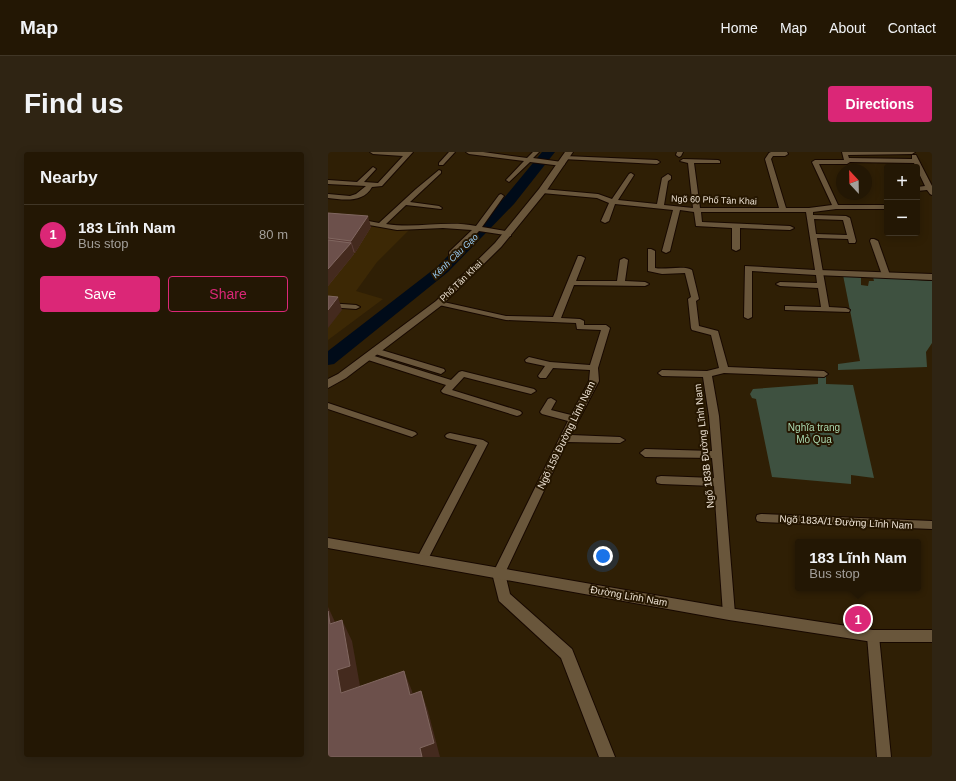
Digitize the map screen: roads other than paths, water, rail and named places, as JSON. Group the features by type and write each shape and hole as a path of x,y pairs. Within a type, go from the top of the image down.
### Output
{"street":[{"name":"Phố Tân Khai","path":"328,384 342,376 439,303 508,234 542,191 565,158"},
{"path":"819,273 932,277"},
{"name":"Đường Lĩnh Nam","path":"328,543 729,614 873,636 932,636"},
{"path":"499,574 504,597 567,654 608,757"}],"lane":[{"path":"372,152 408,154"},
{"path":"441,164 452,152"},
{"path":"469,152 552,163 565,158 657,162"},
{"path":"509,180 532,160 536,152"},
{"path":"783,210 768,159 771,154 785,154 784,152"},
{"path":"847,160 844,153 912,152 931,191"},
{"path":"328,182 356,185 380,185 408,154"},
{"path":"836,207 815,162 847,162 847,160 916,161"},
{"path":"683,161 718,162"},
{"path":"691,161 699,224 790,228"},
{"path":"342,198 373,168"},
{"path":"381,224 439,172"},
{"path":"605,221 613,202 631,175"},
{"path":"660,206 665,178 668,179 668,176"},
{"path":"328,196 342,198 358,197 369,187"},
{"path":"920,189 931,191"},
{"name":"Ngõ 60 Phố Tân Khai","path":"542,191 598,196 613,202 697,210 783,210 810,213 836,207 884,207"},
{"path":"452,254 478,229 501,196"},
{"path":"404,203 439,208"},
{"path":"666,251 677,208"},
{"path":"814,236 852,239 846,218 810,213 825,309"},
{"path":"348,220 381,224 397,228 465,226 508,234"},
{"path":"736,226 736,249"},
{"path":"874,241 886,275"},
{"path":"651,252 651,269 662,272 688,270 695,299 692,299 695,328 715,333 724,370"},
{"path":"439,303 506,318 556,321 581,258"},
{"path":"621,284 624,260"},
{"path":"748,317 748,268 819,273"},
{"path":"571,282 645,284"},
{"path":"780,284 821,286"},
{"path":"328,304 356,307"},
{"path":"788,308 846,310"},
{"name":"Ngõ 159 Đường Lĩnh Nam","path":"499,574 564,438 594,381 594,368 606,328 580,327 580,321 556,321"},
{"path":"371,354 441,371"},
{"path":"371,354 453,384"},
{"path":"529,360 550,365 594,368"},
{"path":"543,376 550,365"},
{"name":"Ngõ 183B Đường Lĩnh Nam","path":"729,614 714,416 707,374 724,370 824,374"},
{"path":"662,373 707,374"},
{"path":"517,413 446,391 462,374 531,390"},
{"path":"551,401 545,412 574,419"},
{"path":"328,406 412,434"},
{"path":"422,560 483,443 450,436"},
{"path":"564,438 620,440"},
{"path":"645,453 717,455"},
{"path":"661,480 719,482"},
{"name":"Ngõ 183A/1 Đường Lĩnh Nam","path":"760,518 932,525"},
{"path":"873,636 884,757"}],"waterway":[{"name":"Kênh Cầu Gạo","path":"328,360 443,269 509,201 549,152"}],"place":[{"name":"183 Lĩnh Nam","path":"858,619"}],"park label":[{"name":"Nghĩa trang Mỏ Quạ","path":"814,432"}]}
